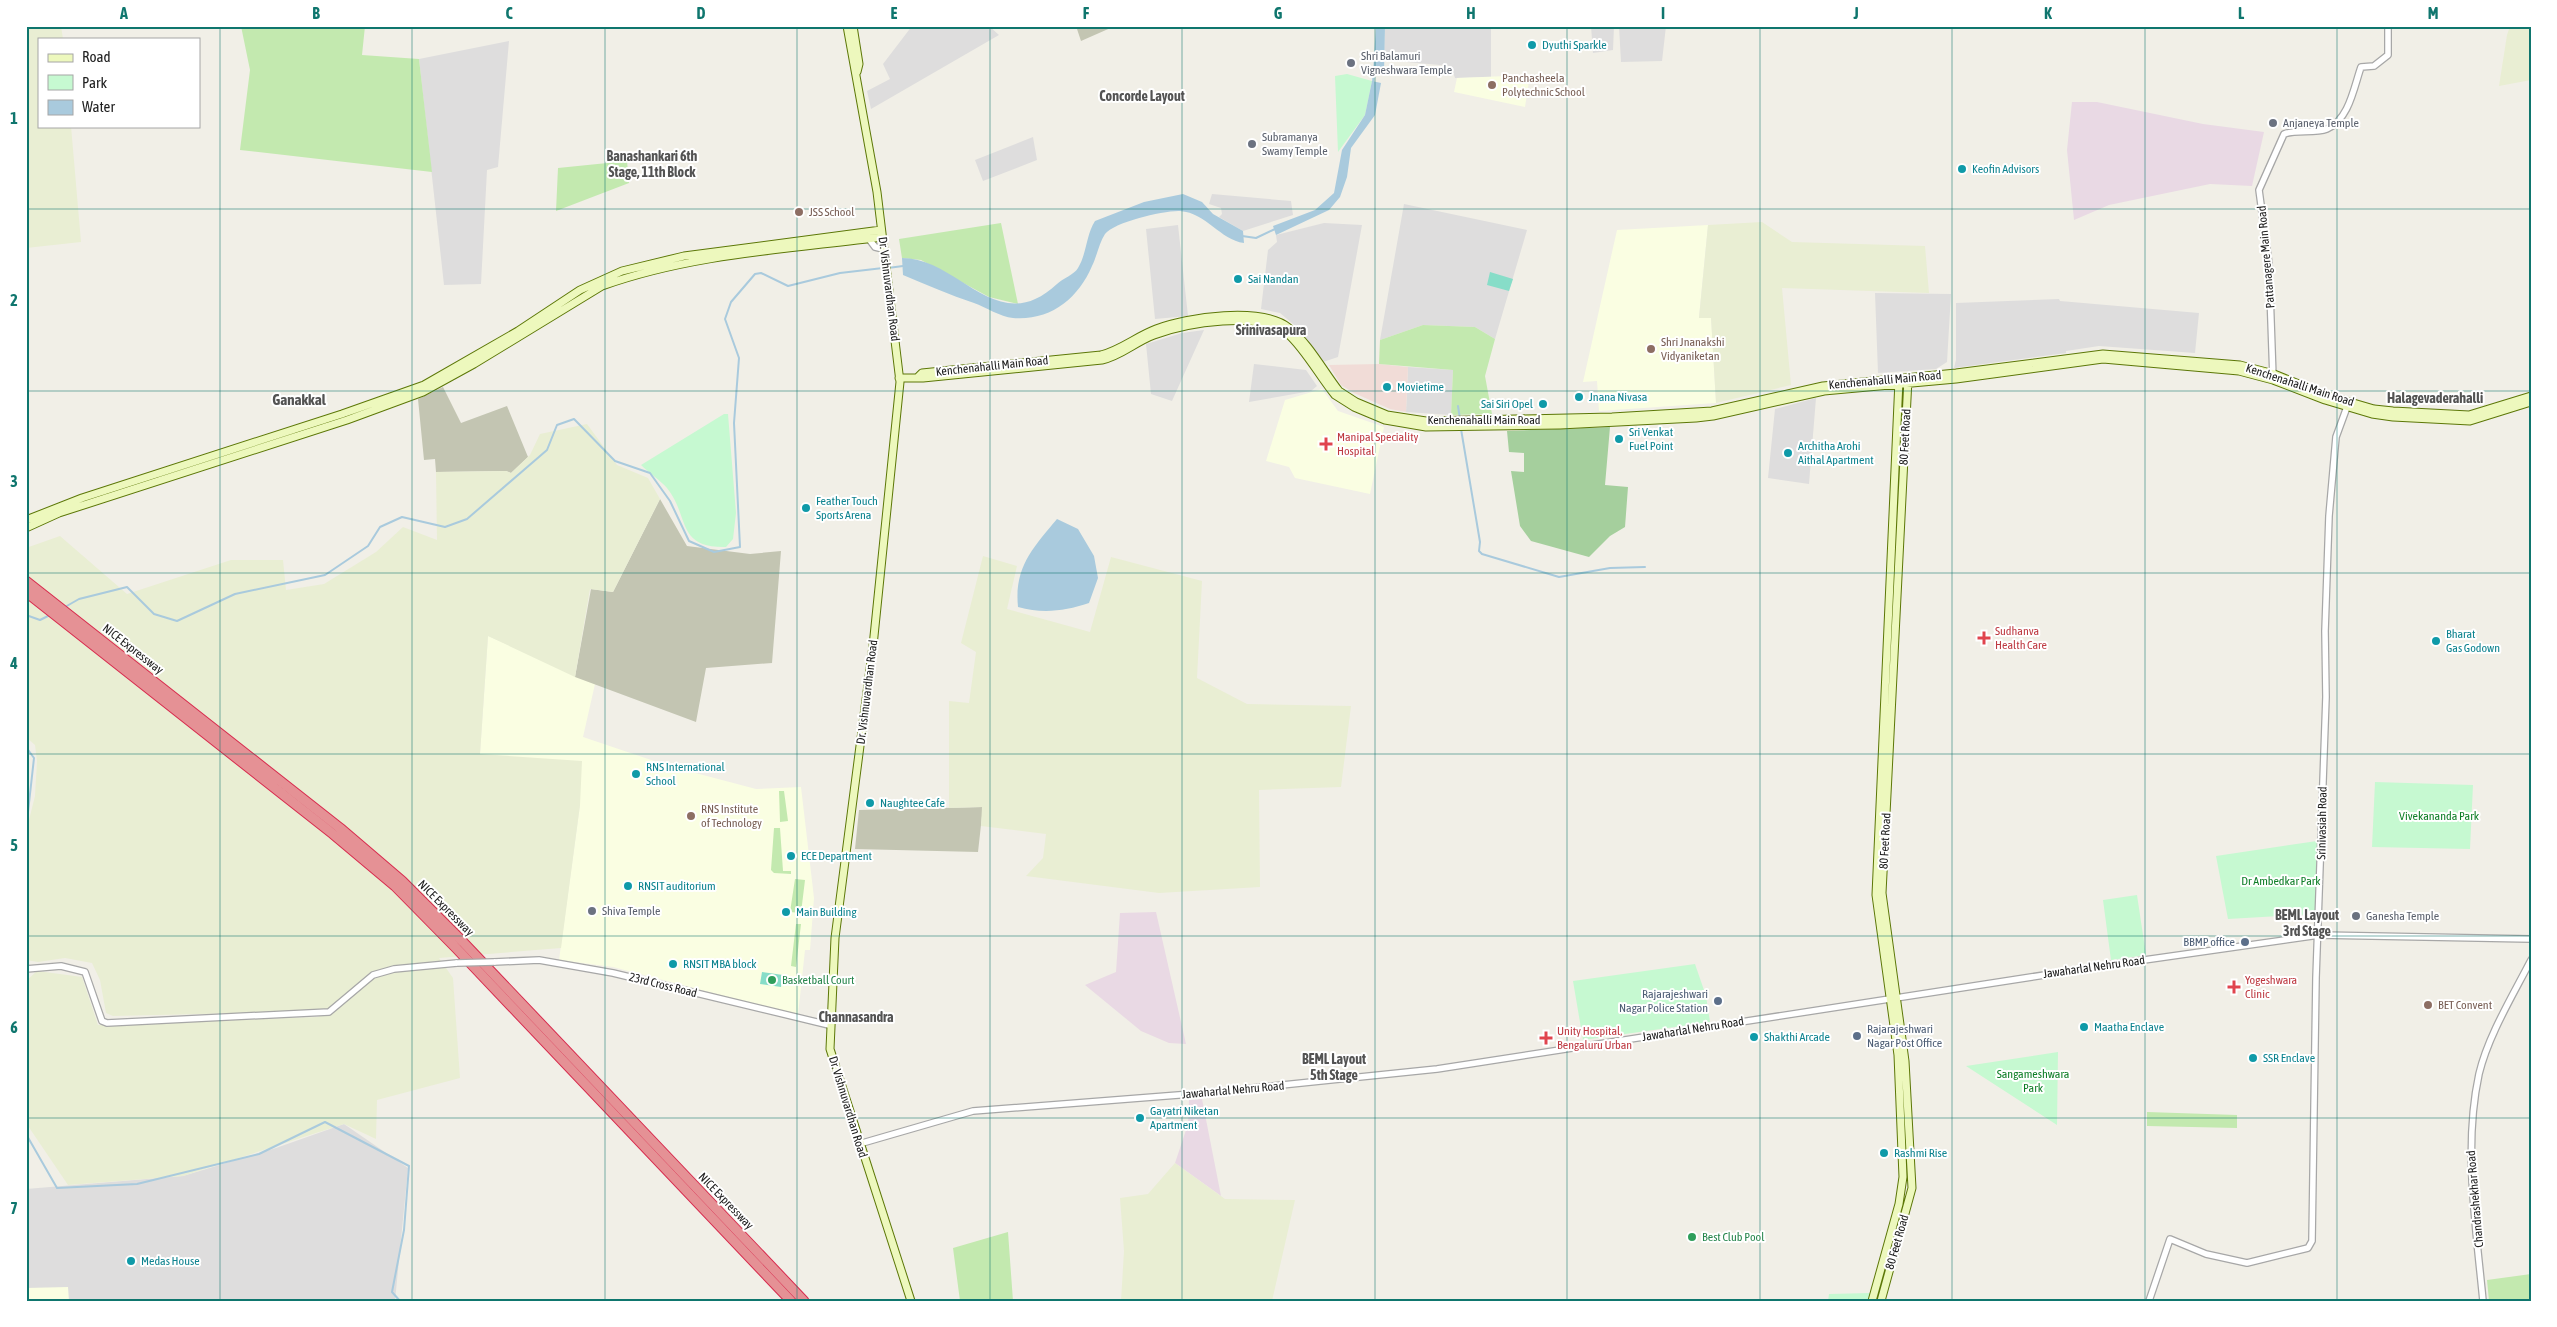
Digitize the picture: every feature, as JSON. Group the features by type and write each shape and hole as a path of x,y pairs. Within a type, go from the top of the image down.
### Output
{"highway":[{"name":"NICE Expressway","path":"26,581 57,605 65,617 395,886 791,1301"},
{"name":"NICE Expressway","path":"26,592 47,609 65,617 340,828 402,882 463,942 804,1301"}],"main road":[{"name":"Dr. Vishnuvardhan Road","path":"847,26 854,66 857,72 882,234 899,378 873,646 835,938 829,1025 830,1050 911,1301"},
{"name":"Dr. Vishnuvardhan Road","path":"853,26 859,64 857,72"},
{"path":"26,528 59,513 347,420 423,392 474,364 602,286 625,278 672,264 869,239 882,234"},
{"path":"26,520 74,500 342,414 424,385 518,331 580,290 622,271 684,256 882,234"},
{"name":"Kenchenahalli Main Road","path":"899,378 918,377 922,373 1101,355 1114,351 1142,334 1160,327 1205,318 1247,315 1275,320 1290,328 1345,396 1387,415 1426,421 1559,419 1695,413 1823,386 1908,379 2103,354 2219,362 2274,377 2374,409 2393,411 2470,415 2531,396"},
{"name":"Kenchenahalli Main Road","path":"2274,377 2347,407 2393,417 2470,421 2531,402"},
{"name":"80 Feet Road","path":"1881,1301 1912,1188 1907,1088 1882,893 1908,379"},
{"name":"80 Feet Road","path":"1872,1301 1899,1204 1903,1177 1895,998 1876,894 1899,380"}],"street":[{"name":"Pattanagere Main Road","path":"2274,377 2270,272 2260,190 2284,134 2295,131 2328,129 2336,122 2348,106 2360,67 2374,66 2388,55 2388,26"},
{"path":"869,239 875,247 884,249"},
{"name":"Srinivasiah Road","path":"2149,1301 2170,1239 2206,1254 2247,1263 2308,1248 2312,1241 2329,516 2336,438 2347,407"},
{"name":"Jawaharlal Nehru Road","path":"859,1144 973,1111 1204,1093 1438,1069 2319,935 2531,938"},
{"name":"23rd Cross Road","path":"26,969 61,966 85,972 102,1020 107,1023 329,1012 373,975 394,969 456,963 538,960 613,973 829,1025"},
{"name":"Chandrashekhar Road","path":"2483,1301 2471,1169 2471,1135 2475,1102 2480,1072 2491,1043 2531,960"}],"shaded area":[{"path":"26,26 61,26 63,38 38,38 38,128 71,128 81,242 26,248"},
{"path":"912,26 989,26 999,35 871,109 867,91 890,79 883,64"},
{"path":"1076,26 1115,26 1081,41"},
{"path":"1385,26 1491,26 1491,77 1455,78 1451,66 1384,60"},
{"path":"1591,26 1614,26 1613,50 1593,53"},
{"path":"1619,26 1666,26 1662,61 1621,62"},
{"path":"2510,26 2531,26 2531,80 2499,86 2507,35"},
{"path":"509,41 498,167 487,170 481,284 444,285 419,59"},
{"name":"Panchasheela Polytechnic School","path":"1530,75 1525,107 1454,92 1457,78"},
{"path":"2072,102 2097,102 2203,124 2264,132 2252,186 2210,184 2109,205 2074,220 2067,150"},
{"path":"1033,137 1037,160 983,181 975,160"},
{"path":"1212,194 1291,201 1293,215 1243,231 1219,217 1222,214 1221,208 1209,204"},
{"path":"1404,204 1527,230 1495,339 1475,327 1423,325 1380,340"},
{"path":"1762,222 1792,242 1925,246 1929,293 1782,288 1791,385 1716,403 1711,318 1699,318 1708,225"},
{"path":"1324,223 1362,225 1338,357 1323,362 1299,329 1280,313 1261,309 1268,250 1277,242 1276,235"},
{"path":"1178,225 1188,316 1155,319 1146,229"},
{"name":"Shri Jnanakshi Vidyaniketan","path":"1708,225 1699,317 1711,317 1716,403 1599,411 1597,381 1583,382 1617,230"},
{"path":"1875,293 1951,294 1947,362 1936,369 1878,373"},
{"path":"2059,299 2060,301 2199,313 2195,353 2099,346 2066,351 2066,353 1954,368 1956,360 1956,303"},
{"path":"1204,330 1172,401 1151,394 1146,344 1182,333"},
{"path":"1254,364 1306,370 1317,386 1311,391 1249,402"},
{"path":"1379,364 1408,367 1406,412 1390,409 1354,393 1341,385 1329,365"},
{"path":"1408,367 1453,370 1451,415 1406,412"},
{"path":"443,387 461,423 507,406 528,457 511,473 506,471 436,472 435,459 424,460 418,399"},
{"name":"Manipal Speciality Hospital","path":"1322,389 1338,411 1384,427 1370,494 1295,478 1289,467 1266,461 1285,400"},
{"path":"1816,398 1809,484 1768,478 1775,409"},
{"path":"587,424 617,465 648,478 660,499 613,592 590,589 575,677 488,636 480,754 582,761 580,805 561,948 439,958 453,978 460,1078 377,1100 376,1139 344,1124 183,1176 68,1185 26,1123 26,981 37,971 82,977 98,1025 318,1017 327,1011 113,1016 106,1013 100,980 92,963 65,958 38,962 26,960 26,832 35,796 37,761 35,745 26,737 26,548 60,536 127,594 231,560 283,560 286,590 324,584 376,552 403,527 437,540 436,472 506,471 511,473 530,455 540,434"},
{"path":"660,499 687,546 750,554 781,551 772,663 706,668 696,722 575,677 591,589 613,592"},
{"path":"983,556 1017,566 1007,609 1090,632 1111,557 1202,581 1197,678 1247,704 1351,706 1341,787 1259,790 1260,887 1159,893 1026,876 1043,858 1046,834 981,826 982,807 949,808 949,701 969,703 976,652 961,643"},
{"name":"RNS Institute of Technology","path":"488,636 595,684 583,737 669,766 756,789 801,787 814,898 810,950 805,950 798,1015 613,967 559,960 580,805 480,754"},
{"path":"983,807 978,852 855,849 859,810"},
{"path":"1156,912 1186,1044 1169,1043 1141,1031 1085,985 1116,972 1120,913"},
{"path":"1202,1099 1221,1196 1175,1163 1188,1124 1189,1100"},
{"path":"344,1124 408,1168 395,1301 26,1301 26,1189 183,1176 276,1148"},
{"path":"1175,1163 1225,1199 1295,1200 1272,1301 1121,1301 1124,1251 1120,1198 1148,1194"},
{"path":"68,1287 69,1301 26,1301 26,1288"}],"green space":[{"path":"241,26 365,26 362,55 419,59 432,172 240,150 250,70"},
{"path":"1347,74 1372,81 1365,115 1338,152 1335,76"},
{"path":"627,161 629,183 556,211 558,168"},
{"path":"1001,223 1018,304 989,297 921,260 902,258 899,239"},
{"path":"1490,272 1513,279 1509,291 1487,285"},
{"path":"1423,325 1475,327 1495,339 1485,376 1492,414 1451,415 1453,370 1379,364 1380,340"},
{"path":"724,414 728,414 736,513 733,539 726,547 710,546 699,542 691,536 667,488 641,465"},
{"path":"1610,427 1605,485 1628,487 1625,527 1610,536 1589,557 1531,541 1520,526 1511,471 1524,472 1524,453 1509,452 1507,431"},
{"name":"Vivekananda Park","path":"2375,782 2473,785 2470,849 2372,847"},
{"path":"779,791 784,791 788,821 780,822"},
{"path":"774,828 780,828 783,871 791,871 791,874 774,873 771,870"},
{"name":"Dr Ambedkar Park","path":"2317,841 2316,914 2228,919 2216,856"},
{"path":"795,879 805,880 801,913 790,912"},
{"path":"2137,895 2146,955 2111,960 2103,900"},
{"path":"796,924 801,924 796,967 791,966"},
{"path":"1695,964 1706,996 1710,1022 1583,1040 1573,981"},
{"name":"Basketball Court","path":"762,972 783,975 781,987 760,984"},
{"name":"Sangameshwara Park","path":"2058,1052 2057,1125 1966,1066"},
{"path":"2147,1112 2237,1115 2237,1128 2147,1126"},
{"path":"1008,1232 1013,1301 960,1301 953,1248"},
{"path":"2531,1274 2531,1301 2489,1301 2487,1280"},
{"path":"1870,1293 1868,1301 1828,1301 1829,1294"}],"water":[{"path":"1376,26 1385,26 1384,73 1373,73"},
{"path":"1372,81 1381,83 1375,115 1351,148 1347,177 1340,197 1329,210 1276,235 1273,226 1315,210 1334,193 1342,150 1365,115"},
{"path":"1183,194 1202,202 1213,214 1243,231 1244,243 1228,237 1198,216 1180,211 1129,221 1118,225 1105,234 1086,278 1071,298 1051,312 1026,318 1003,316 903,275 902,258 923,261 997,300 1016,304 1035,299 1076,270 1081,262 1095,221 1144,202"},
{"path":"1057,519 1078,529 1094,556 1098,578 1089,603 1054,611 1018,607 1019,580 1022,569 1040,539"}],"waterway":[{"path":"1373,83 1374,70"},
{"path":"1242,236 1256,238 1275,229"},
{"path":"888,268 903,266"},
{"path":"65,607 79,599 127,587 154,614 177,621 235,594 325,575 368,546 380,527 402,517 445,527 467,519 547,450 557,425 574,419 615,461 650,473 670,501 689,541 714,552 740,547 734,423 739,358 725,319 731,302 755,274 761,273 788,286 840,273 883,268"},
{"path":"1458,406 1460,419"},
{"path":"1461,429 1480,542 1479,551 1482,554 1559,577 1610,568 1645,567"},
{"path":"26,615 40,620 50,615"},
{"path":"26,747 34,758 26,830"},
{"path":"26,1134 57,1188 137,1184 259,1154 325,1122 409,1166 404,1230 392,1292 400,1301"}],"place":[{"name":"Dyuthi Sparkle","path":"1532,45"},
{"name":"Shri Balamuri Vigneshwara Temple","path":"1351,63"},
{"name":"Panchasheela Polytechnic School","path":"1492,85"},
{"name":"Anjaneya Temple","path":"2273,123"},
{"name":"Subramanya Swamy Temple","path":"1252,144"},
{"name":"Keofin Advisors","path":"1962,169"},
{"name":"JSS School","path":"799,212"},
{"name":"Sai Nandan","path":"1238,279"},
{"name":"Shri Jnanakshi Vidyaniketan","path":"1651,349"},
{"name":"Movietime","path":"1387,387"},
{"name":"Jnana Nivasa","path":"1579,397"},
{"name":"Sai Siri Opel","path":"1543,404"},
{"name":"Sri Venkat Fuel Point","path":"1619,439"},
{"name":"Manipal Speciality Hospital","path":"1326,444"},
{"name":"Architha Arohi Aithal Apartment","path":"1788,453"},
{"name":"Feather Touch Sports Arena","path":"806,508"},
{"name":"Sudhanva Health Care","path":"1984,638"},
{"name":"Bharat Gas Godown","path":"2436,641"},
{"name":"RNS International School","path":"636,774"},
{"name":"Naughtee Cafe","path":"870,803"},
{"name":"RNS Institute of Technology","path":"691,816"},
{"name":"ECE Department","path":"791,856"},
{"name":"RNSIT auditorium","path":"628,886"},
{"name":"Shiva Temple","path":"592,911"},
{"name":"Main Building","path":"786,912"},
{"name":"Ganesha Temple","path":"2356,916"},
{"name":"BBMP office","path":"2245,942"},
{"name":"RNSIT MBA block","path":"673,964"},
{"name":"Basketball Court","path":"772,980"},
{"name":"Yogeshwara Clinic","path":"2234,987"},
{"name":"Rajarajeshwari Nagar Police Station","path":"1718,1001"},
{"name":"BET Convent","path":"2428,1005"},
{"name":"Maatha Enclave","path":"2084,1027"},
{"name":"Rajarajeshwari Nagar Post Office","path":"1857,1036"},
{"name":"Shakthi Arcade","path":"1754,1037"},
{"name":"Unity Hospital, Bengaluru Urban","path":"1546,1038"},
{"name":"SSR Enclave","path":"2253,1058"},
{"name":"Gayatri Niketan Apartment","path":"1140,1118"},
{"name":"Rashmi Rise","path":"1884,1153"},
{"name":"Best Club Pool","path":"1692,1237"},
{"name":"Medas House","path":"131,1261"}],"district":[{"name":"Concorde Layout","path":"1142,96"},
{"name":"Banashankari 6th Stage, 11th Block","path":"652,164"},
{"name":"Srinivasapura","path":"1271,330"},
{"name":"Halagevaderahalli","path":"2435,398"},
{"name":"Ganakkal","path":"299,400"},
{"name":"BEML Layout 3rd Stage","path":"2307,924"},
{"name":"Channasandra","path":"856,1017"},
{"name":"BEML Layout 5th Stage","path":"1334,1068"}]}
